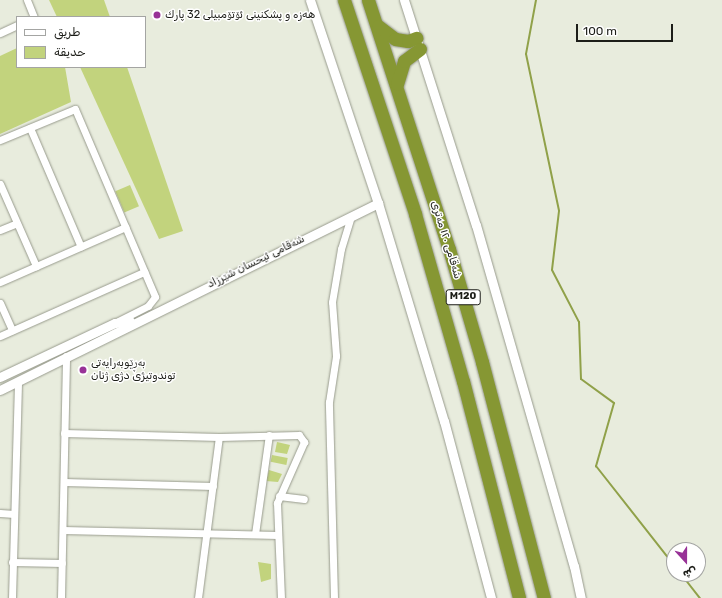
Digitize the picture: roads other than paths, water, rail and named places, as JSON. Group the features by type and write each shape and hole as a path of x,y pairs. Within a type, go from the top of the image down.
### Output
{"highway":[{"name":"شەقامی ١٢٠ مەتری","path":"344,0 415,214 463,381 519,598"},
{"name":"شەقامی ١٢٠ مەتری","path":"368,0 397,86 482,362 544,598"},
{"path":"377,24 383,32 395,40 418,43 404,61 397,86"}],"street":[{"path":"27,0 34,16"},
{"path":"310,0 378,203 444,421 491,598"},
{"path":"404,0 476,224 574,566 580,598"},
{"path":"0,33 16,25"},
{"path":"0,140 74,109 155,297 153,302 115,323"},
{"path":"30,128 80,247"},
{"path":"0,184 36,266"},
{"name":"شەقامی ئیحسان شێرزاد","path":"0,390 133,322 378,203"},
{"path":"334,598 329,402 336,356 332,302 341,249 351,216"},
{"path":"0,230 17,223"},
{"path":"0,282 125,227"},
{"path":"0,336 144,272"},
{"path":"0,303 12,330"},
{"name":"شەقامی ئیحسان شێرزاد","path":"0,377 115,323 133,322"},
{"path":"61,598 66,356"},
{"path":"12,598 18,380"},
{"path":"64,433 219,437 299,435 304,442 279,496 278,535 281,598"},
{"path":"255,534 269,435"},
{"path":"198,598 219,437"},
{"path":"64,482 213,486"},
{"path":"279,496 304,499"},
{"path":"0,514 14,514"},
{"path":"63,530 278,535"},
{"path":"12,562 62,563"}],"waterway":[{"path":"536,0 526,54 559,211 552,270 579,322 581,379 614,403 596,466 666,555"},
{"path":"687,582 700,598"}],"place":[{"name":"هه‌زه‌ و پشكنینی ئۆتۆمبیلی 32 پارك","path":"157,15"},
{"name":"بەڕێوبەرایەتی توندوتیژی دژی ژنان","path":"83,370"}]}
